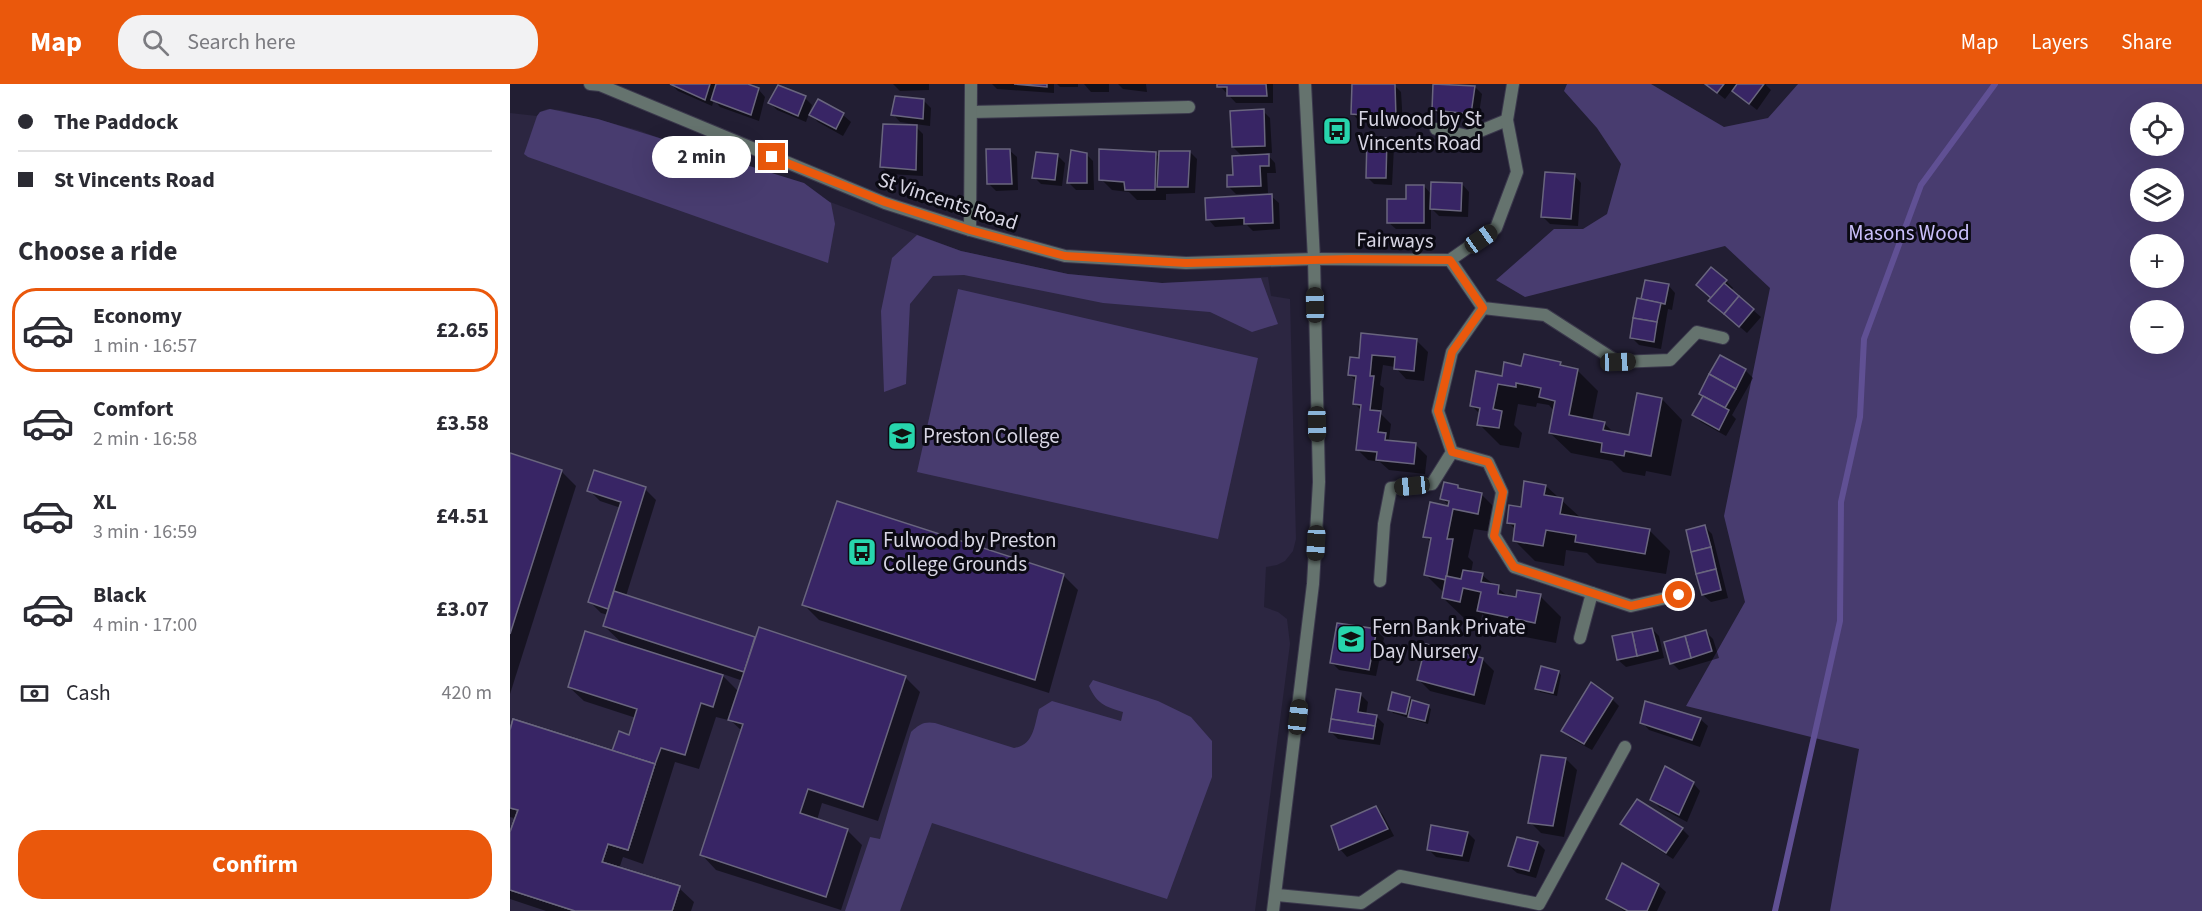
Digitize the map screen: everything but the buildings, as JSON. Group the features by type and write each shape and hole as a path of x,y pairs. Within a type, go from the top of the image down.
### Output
{"street":[{"name":"St Vincents Road","path":"597,84 885,202 970,230 1065,256 1186,263 1314,259"},
{"path":"970,230 971,84"},
{"path":"1273,911 1313,584 1318,482 1314,259 1305,84"},
{"name":"Fairways","path":"1314,259 1450,260 1496,228 1517,172 1507,120 1513,84"},
{"path":"971,112 1189,107"},
{"path":"1436,129 1468,136 1507,120"},
{"path":"1450,260 1483,308 1545,315 1618,362 1670,360 1697,332 1723,338"},
{"path":"1452,452 1438,411 1452,352 1483,308"},
{"path":"1380,581 1384,524 1391,488 1432,484 1452,452"},
{"path":"1452,452 1488,462 1503,492 1494,536 1514,567 1631,606 1679,595"},
{"path":"1580,638 1592,593"},
{"path":"1276,895 1361,903 1400,876 1539,904 1625,747"}],"shaded area":[{"name":"Preston College","path":"547,109 561,110 638,130 961,251 1068,274 1162,283 1268,277 1271,296 1290,299 1296,539 1293,551 1285,561 1266,567 1264,607 1278,612 1287,619 1290,644 1255,911 510,911 510,113 537,116"}],"green space":[{"name":"Masons Wood","path":"1567,84 1651,84 1724,127 1768,118 1798,84 2202,84 2202,911 1830,911 1859,749 1686,706 1745,602 1724,516 1770,288 1725,246 1525,297 1496,280 1554,229 1583,229 1607,214 1621,164 1597,128 1564,91"},
{"path":"550,109 598,119 804,183 831,203 835,224 828,263 528,157 524,154 537,116 540,112"},
{"path":"917,235 961,251 1068,274 1162,283 1261,278 1278,324 1252,332 1210,312 1103,303 964,275 933,276 910,304 906,384 884,392 881,311 892,258"},
{"path":"958,289 1258,358 1218,539 917,472"},
{"path":"1093,680 1158,701 1191,717 1212,741 1212,777 1167,899 932,823 900,911 845,911 870,837 880,839 911,732 914,729 928,722 935,723 1014,748 1026,743 1032,734 1039,709 1052,701 1121,721 1123,712 1106,706 1095,697 1089,686"}],"waterway":[{"path":"1775,911 1840,621 1841,502 1860,417 1864,339 1921,185 1995,84"}],"place":[{"name":"Fulwood by St Vincents Road","path":"1337,131"},
{"name":"Preston College","path":"902,436"},
{"name":"Fulwood by Preston College Grounds","path":"862,552"},
{"name":"Fern Bank Private Day Nursery","path":"1351,639"}],"route":[{"path":"772,157 885,202 970,230 1065,256 1186,263 1352,259 1450,260 1483,308 1452,352 1438,411 1452,452 1488,462 1503,492 1494,536 1514,567 1631,606 1679,595"}]}
